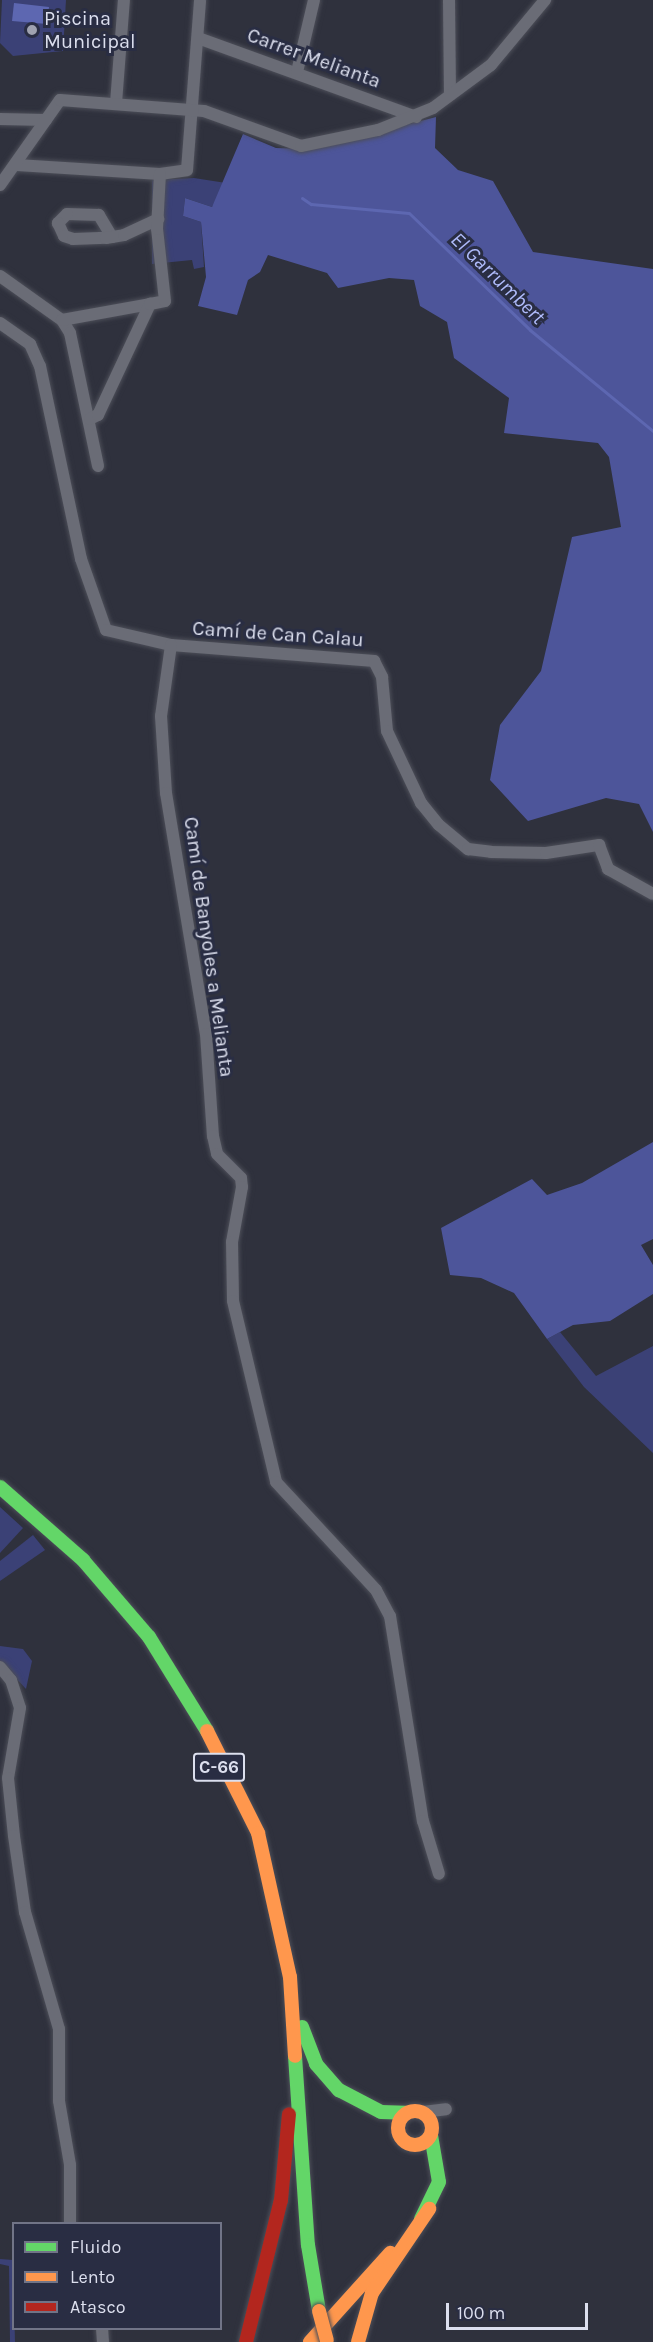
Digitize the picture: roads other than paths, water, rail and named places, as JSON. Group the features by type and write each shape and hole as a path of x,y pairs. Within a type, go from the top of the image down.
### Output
{"main road":[{"name":"C-66","path":"0,1487 106,1584 188,1693 258,1833 284,1931 290,1977 308,2245 316,2314"},
{"name":"C-66","path":"0,1497 121,1614 210,1750 237,1807 268,1909 290,2108 300,2246 324,2341"},
{"path":"290,1977 310,2052 326,2078 381,2112 423,2112 432,2132 434,2160 439,2182 429,2209 372,2293 358,2342"},
{"path":"246,2342 281,2199 290,2108"},
{"path":"405,2113 398,2133 434,2160"},
{"path":"415,2145 432,2132"},
{"path":"310,2342 429,2209"}],"street":[{"path":"116,103 124,0"},
{"path":"17,165 181,174 189,163 201,0"},
{"path":"297,72 314,0"},
{"path":"449,0 450,95"},
{"path":"2,179 17,165 60,100 192,110 301,146 416,117 450,95 519,39 545,0"},
{"name":"Carrer Melianta","path":"198,38 416,117"},
{"path":"0,119 46,120"},
{"path":"62,320 165,301 158,219 160,174"},
{"path":"112,237 158,219"},
{"path":"0,276 62,320 90,419 98,466"},
{"path":"90,419 98,415 150,304"},
{"name":"Camí de Can Calau","path":"0,323 30,344 40,366 76,536 93,604 106,630 171,645 374,661 382,677 387,730 421,803 439,825 468,849 491,852 546,853 599,845 608,869 653,894"},
{"name":"Camí de Banyoles a Melianta","path":"171,645 161,716 166,793 206,1034 213,1136 218,1154 241,1178 242,1187 232,1242 233,1301 276,1482 376,1590 390,1616 423,1821 439,1874"},
{"path":"0,1667 12,1680 20,1708 8,1778 25,1912 59,2029 59,2101 70,2165 70,2222"},
{"path":"423,2112 448,2113 432,2132"}],"waterway":[{"name":"El Garrumbert","path":"302,198 311,204 409,213 530,330 653,431"}],"place":[{"name":"Piscina Municipal","path":"32,30"}]}
